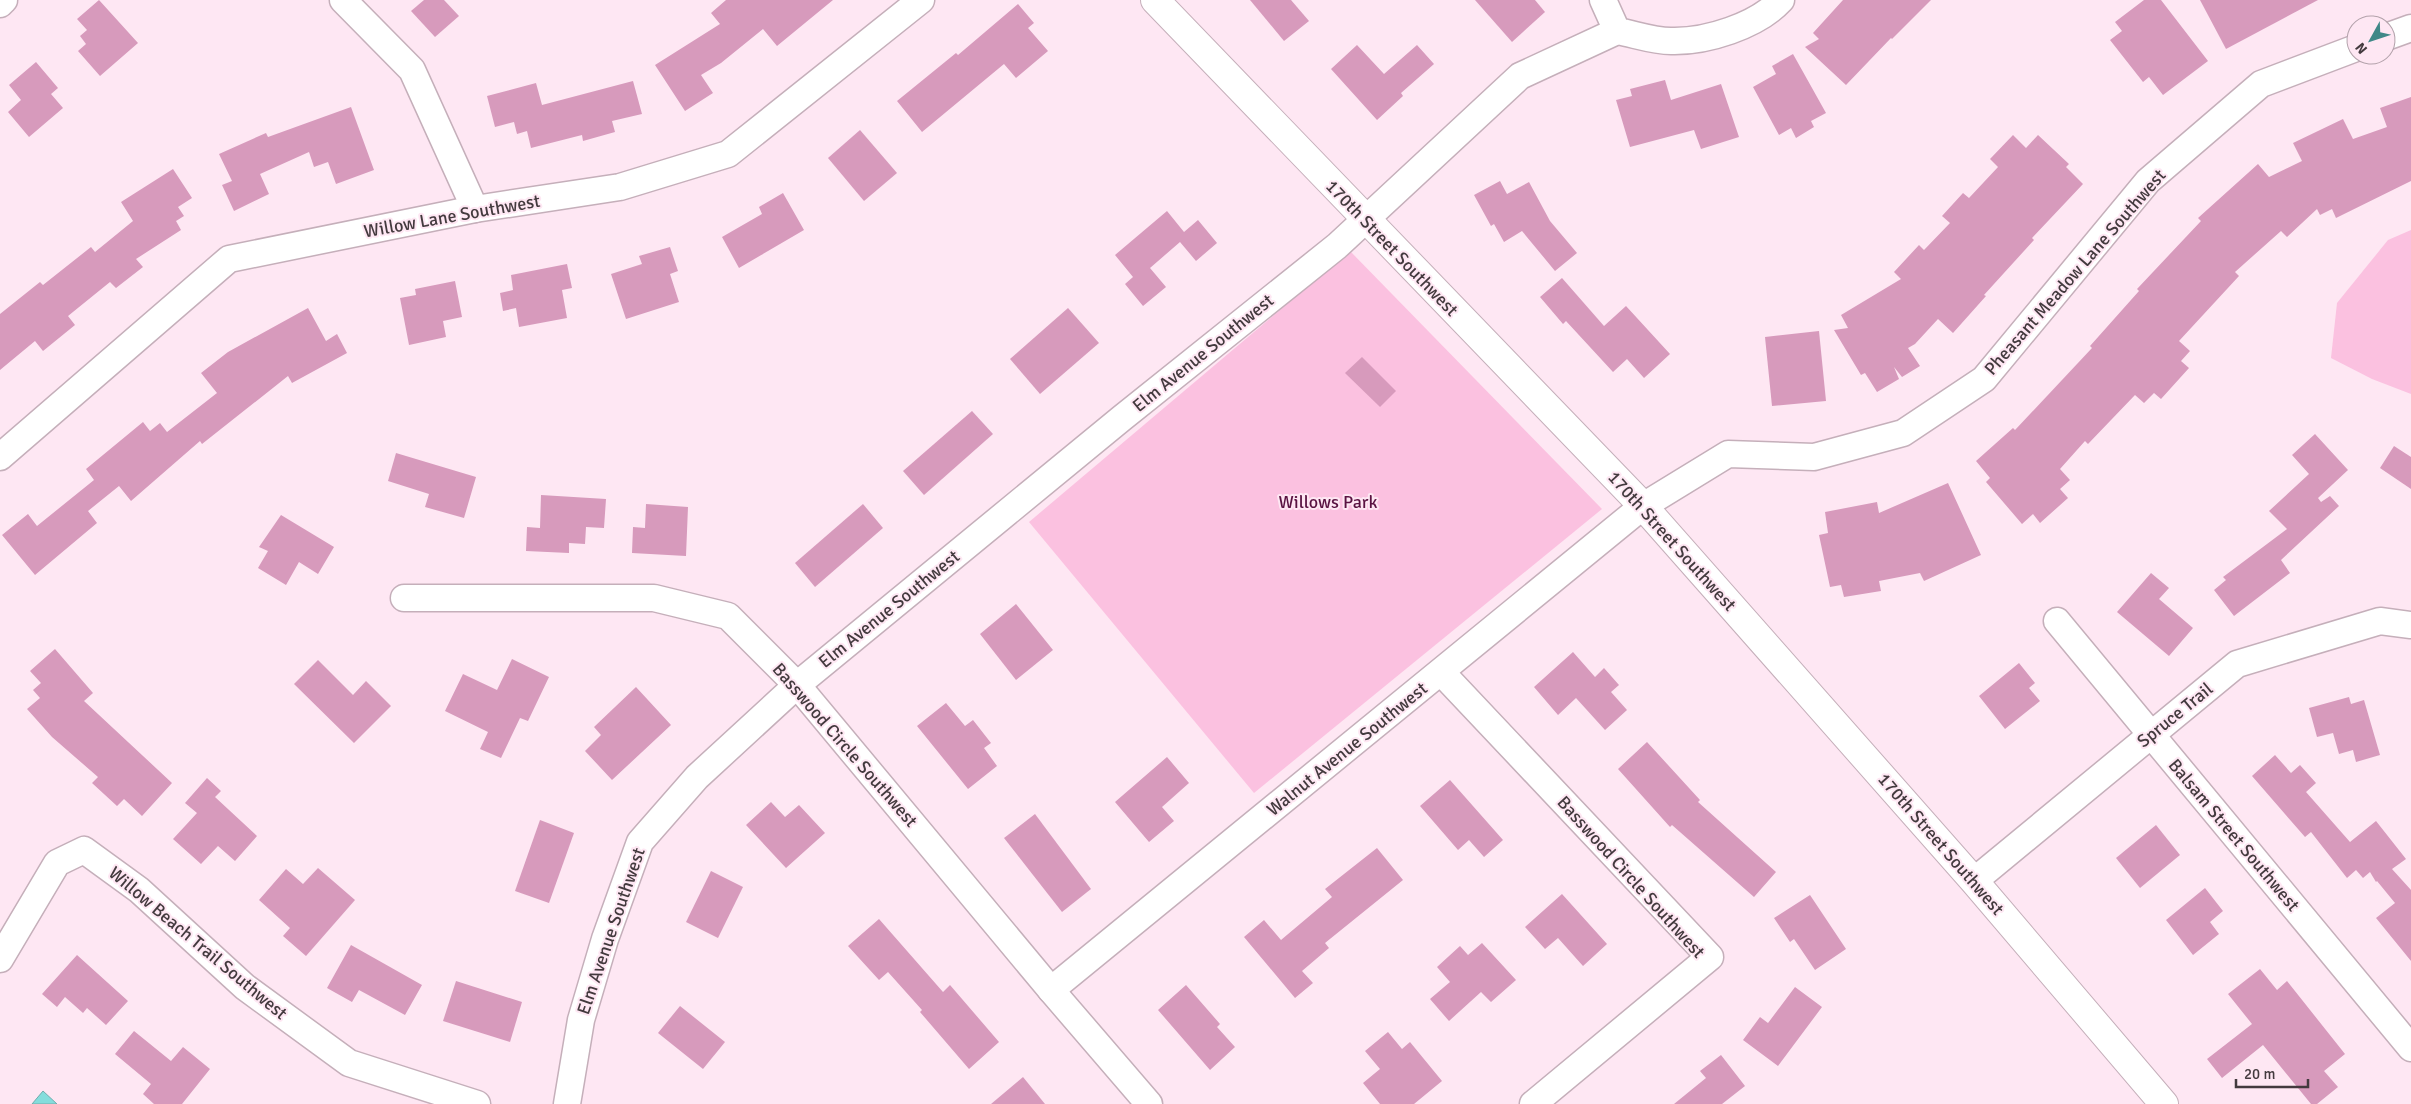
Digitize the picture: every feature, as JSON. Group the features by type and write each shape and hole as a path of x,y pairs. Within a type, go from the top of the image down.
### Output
{"street":[{"path":"0,4 4,0"},
{"path":"343,0 412,70 475,209"},
{"name":"Willow Lane Southwest","path":"0,457 229,259 475,209 620,187 728,154 921,0"},
{"name":"170th Street Southwest","path":"1155,0 1364,219 1643,506 1974,881 2164,1104"},
{"path":"1603,0 1617,31 1670,41 1727,33 1772,10 1781,0"},
{"path":"2396,33 2411,28"},
{"name":"Elm Avenue Southwest","path":"567,1104 581,1020 605,939 640,842 697,777 797,685 1337,246 1520,76 1617,31"},
{"name":"Pheasant Meadow Lane Southwest","path":"1643,506 1728,454 1814,457 1903,432 1984,379 2148,181 2261,84 2346,52"},
{"name":"Walnut Avenue Southwest","path":"1051,990 1442,673 1643,506"},
{"name":"Basswood Circle Southwest","path":"404,598 654,598 728,616 797,685 1051,990 1149,1104"},
{"name":"Balsam Street Southwest","path":"2057,621 2411,1048"},
{"name":"Spruce Trail","path":"1974,881 2237,664 2380,621 2411,625"},
{"name":"Basswood Circle Southwest","path":"1442,673 1710,957 1532,1104"},
{"name":"Willow Beach Trail Southwest","path":"0,959 57,863 84,850 139,890 245,987 350,1063 477,1104"}],"green space":[{"path":"2411,230 2411,394 2372,379 2331,358 2337,303 2388,240"},
{"name":"Willows Park","path":"1350,251 1602,509 1254,793 1029,522"}],"water":[{"path":"43,1091 57,1104 32,1104"}],"building":[{"path":"99,0 138,43 100,76 78,51 86,44 80,36 87,30 77,19"},
{"path":"424,0 444,0 459,16 435,37 411,11"},
{"path":"726,0 833,0 777,46 763,29 721,63 701,75 713,93 685,111 655,65 720,24 711,13"},
{"path":"1250,0 1291,0 1309,21 1284,41"},
{"path":"1475,0 1535,0 1545,12 1512,42"},
{"path":"1843,0 1931,0 1846,85 1805,47 1819,39 1813,33"},
{"path":"2144,0 2161,0 2208,61 2163,95 2149,77 2143,82 2110,40 2122,31 2115,22"},
{"path":"2200,0 2318,0 2226,49"},
{"path":"1018,4 1034,23 1028,28 1048,51 1016,78 1004,64 922,132 897,101 956,53 958,55"},
{"path":"1357,45 1384,74 1417,45 1434,64 1401,93 1403,96 1377,120 1331,69"},
{"path":"1793,54 1826,113 1811,121 1814,127 1796,138 1791,128 1779,135 1753,87 1776,74 1772,66"},
{"path":"36,62 58,88 51,94 63,108 29,137 8,112 21,100 9,85"},
{"path":"1665,80 1671,100 1721,84 1739,137 1701,149 1694,130 1630,147 1616,100 1632,96 1630,89"},
{"path":"633,81 642,114 612,121 615,132 583,141 582,135 531,148 527,131 517,134 514,122 495,127 487,96 536,83 542,105"},
{"path":"2411,97 2411,181 2336,218 2332,209 2320,215 2317,209 2287,237 2281,231 2235,272 2239,276 2179,341 2190,351 2181,361 2189,368 2161,399 2154,393 2144,403 2135,395 2088,444 2085,441 2060,469 2070,480 2060,489 2068,498 2040,523 2033,514 2022,524 1986,482 1990,478 1976,461 2013,428 2015,430 2092,348 2090,346 2139,291 2137,289 2201,221 2198,218 2258,164 2269,177 2302,161 2293,143 2343,119 2353,139 2387,127 2380,108"},
{"path":"351,107 374,170 336,184 328,162 314,167 309,152 260,174 269,194 234,211 222,185 232,181 219,154 266,133 268,137"},
{"path":"860,130 897,173 864,201 828,158"},
{"path":"2013,135 2026,148 2038,135 2069,164 2066,167 2083,184 2032,238 2034,240 1984,295 1986,296 1953,333 1938,319 1915,344 1908,348 1920,366 1902,377 1894,367 1899,379 1877,392 1865,373 1861,375 1834,330 1848,328 1841,315 1901,279 1894,272 1919,245 1924,250 1950,223 1942,216 1963,193 1969,198 1998,167 1990,159"},
{"path":"173,169 192,198 178,207 184,216 176,221 181,230 136,259 143,267 116,288 110,282 68,316 75,325 43,351 35,341 0,370 0,314 40,282 43,285 91,247 95,252 133,221 121,202"},
{"path":"1500,181 1507,194 1529,182 1550,221 1577,253 1555,271 1522,231 1504,242 1494,224 1491,226 1474,195"},
{"path":"783,193 804,230 739,268 722,237 762,214 759,207"},
{"path":"1167,211 1184,232 1198,220 1217,243 1196,261 1180,242 1150,268 1166,287 1143,306 1125,284 1133,277 1115,255"},
{"path":"670,247 678,271 670,274 679,302 626,319 611,274 642,264 639,256"},
{"path":"567,264 572,288 562,290 567,318 519,327 516,308 503,311 500,293 513,290 511,275"},
{"path":"1562,278 1604,326 1626,306 1670,354 1644,378 1627,359 1613,372 1566,321 1563,324 1540,297"},
{"path":"455,281 462,317 443,321 446,337 409,345 400,298 416,295 415,289"},
{"path":"308,308 326,341 337,334 347,353 292,383 288,376 202,444 200,441 131,501 119,486 88,511 97,523 35,575 2,535 28,514 37,526 94,480 86,469 143,422 150,431 160,423 167,432 217,393 201,373 228,352"},
{"path":"1068,308 1099,343 1040,394 1010,359"},
{"path":"1819,331 1826,401 1772,406 1765,337"},
{"path":"1362,357 1396,391 1380,407 1345,373"},
{"path":"972,411 993,434 924,495 903,471"},
{"path":"2315,434 2348,470 2318,498 2321,502 2330,496 2339,506 2281,560 2290,573 2234,616 2214,590 2226,580 2223,577 2287,529 2269,511 2309,474 2292,455"},
{"path":"2394,446 2411,457 2411,489 2380,468"},
{"path":"396,453 476,477 464,518 425,507 429,494 388,481"},
{"path":"1948,483 1981,555 1924,581 1920,573 1879,581 1881,591 1844,597 1841,585 1830,587 1819,535 1828,533 1825,512 1877,502 1879,513"},
{"path":"541,495 606,499 604,528 586,527 585,544 569,543 569,553 526,551 527,527 540,528"},
{"path":"646,504 688,507 686,556 632,553 633,527 645,528"},
{"path":"863,504 883,528 815,587 795,563"},
{"path":"281,515 334,547 318,574 299,562 286,585 258,568 268,551 259,547"},
{"path":"2151,573 2169,588 2159,599 2193,628 2169,656 2117,612"},
{"path":"1016,604 1053,650 1016,680 980,634"},
{"path":"55,649 93,693 84,701 172,783 142,816 124,799 117,806 92,783 98,777 52,737 27,709 40,698 33,690 41,683 30,671"},
{"path":"1573,652 1595,677 1604,668 1619,685 1611,692 1627,710 1605,730 1576,698 1558,715 1534,687"},
{"path":"512,659 549,677 528,721 520,718 501,758 480,749 488,732 445,711 463,674 497,690"},
{"path":"318,660 353,695 366,681 391,706 354,743 294,684"},
{"path":"2019,663 2035,683 2029,688 2040,701 2005,729 1979,696"},
{"path":"636,687 671,725 612,780 585,751 601,735 594,727"},
{"path":"2349,697 2351,704 2364,700 2380,755 2356,762 2353,750 2339,754 2333,733 2317,737 2309,708"},
{"path":"946,703 965,726 973,720 991,743 984,748 997,766 968,789 917,726"},
{"path":"1647,742 1700,800 1698,802 1776,872 1754,897 1672,825 1670,827 1618,769"},
{"path":"2275,755 2291,773 2300,765 2316,783 2306,792 2350,842 2376,821 2406,859 2392,869 2411,890 2411,961 2376,918 2395,903 2376,882 2370,872 2363,878 2356,870 2347,878 2311,832 2305,837 2252,776"},
{"path":"1167,757 1189,783 1162,807 1174,821 1149,842 1115,802"},
{"path":"207,778 221,791 215,797 257,836 235,861 218,846 201,864 173,839 197,813 185,803"},
{"path":"1450,780 1503,840 1484,857 1469,840 1458,850 1420,806"},
{"path":"771,802 785,817 799,805 825,833 786,868 746,825"},
{"path":"1035,814 1091,889 1062,912 1004,838"},
{"path":"540,820 574,833 549,903 515,891"},
{"path":"2156,825 2180,855 2140,888 2116,858"},
{"path":"1377,848 1403,880 1325,943 1329,948 1302,971 1313,983 1295,998 1244,937 1264,920 1281,940 1332,897 1325,889"},
{"path":"318,868 355,900 306,956 283,936 290,928 259,900 286,869 303,884"},
{"path":"711,871 743,887 718,938 686,922"},
{"path":"2205,888 2223,911 2210,922 2219,934 2193,955 2166,920"},
{"path":"1562,894 1607,944 1583,966 1558,938 1545,949 1525,927"},
{"path":"1810,895 1846,949 1815,970 1794,939 1790,942 1774,918"},
{"path":"879,919 943,992 950,985 999,1042 969,1069 920,1012 922,1010 888,972 879,980 848,946"},
{"path":"1482,943 1516,980 1491,1002 1481,992 1449,1021 1430,999 1450,982 1437,967 1460,946 1468,955"},
{"path":"351,945 422,985 405,1015 359,990 352,1002 327,988"},
{"path":"77,955 128,1001 106,1025 87,1008 83,1013 65,997 57,1007 42,994"},
{"path":"2260,969 2277,990 2287,981 2345,1054 2324,1071 2338,1087 2317,1104 2311,1104 2263,1045 2222,1078 2207,1059 2252,1024 2228,994"},
{"path":"456,981 522,1002 510,1042 443,1021"},
{"path":"1186,985 1220,1024 1217,1027 1235,1047 1210,1070 1158,1010"},
{"path":"1795,987 1822,1007 1778,1066 1743,1040 1760,1017 1768,1023"},
{"path":"680,1006 725,1042 703,1069 658,1033"},
{"path":"134,1031 171,1061 183,1047 210,1069 182,1104 154,1104 143,1094 151,1084 115,1054"},
{"path":"1388,1032 1402,1049 1410,1042 1442,1081 1414,1104 1380,1104 1363,1083 1380,1069 1365,1051"},
{"path":"1721,1055 1745,1086 1722,1104 1674,1104 1706,1078 1700,1071"},
{"path":"1023,1077 1045,1104 991,1104"}]}
